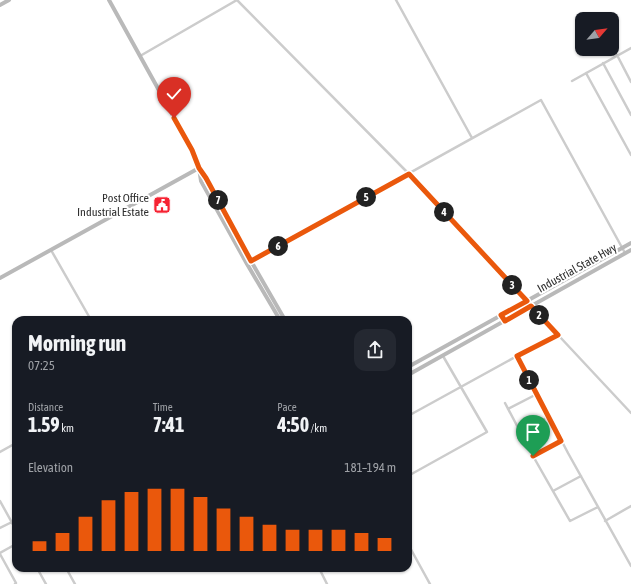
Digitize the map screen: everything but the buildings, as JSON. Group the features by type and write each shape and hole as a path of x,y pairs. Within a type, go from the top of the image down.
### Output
{"main road":[{"path":"0,5 9,0"},
{"path":"109,0 192,150 199,168 206,178 278,316"},
{"path":"0,278 199,168"},
{"name":"Industrial State Hwy","path":"412,365 631,243"},
{"name":"Industrial State Hwy","path":"412,373 631,250"},
{"path":"249,262 283,316"},
{"path":"555,285 558,291"},
{"path":"501,315 505,321"}],"street":[{"path":"140,56 237,0 409,174 527,301"},
{"path":"396,0 472,138"},
{"path":"619,54 631,48"},
{"path":"572,81 615,56"},
{"path":"618,56 631,82"},
{"path":"603,63 630,112"},
{"path":"586,73 631,155"},
{"path":"249,262 541,100 625,253"},
{"path":"51,250 88,316"},
{"path":"531,306 631,413"},
{"path":"412,414 558,335"},
{"path":"412,474 487,432 443,356"},
{"path":"517,356 561,441 631,566"},
{"path":"508,409 537,394"},
{"path":"505,403 570,521 598,507"},
{"path":"520,431 549,417"},
{"path":"533,456 561,441"},
{"path":"0,452 12,445"},
{"path":"553,491 581,476"},
{"path":"0,503 12,523 0,528"},
{"path":"606,521 631,506"},
{"path":"12,546 0,553 16,584"},
{"path":"412,551 430,584"},
{"path":"39,572 46,584"},
{"path":"68,572 75,584"},
{"path":"321,572 328,584"}],"place":[{"name":"Post Office Industrial Estate","path":"162,205"}],"route":[{"path":"174,118 196,158 199,168 206,178 251,261 409,174 527,301 501,315 505,321 531,306 558,335 517,356 561,441 533,456"}]}
